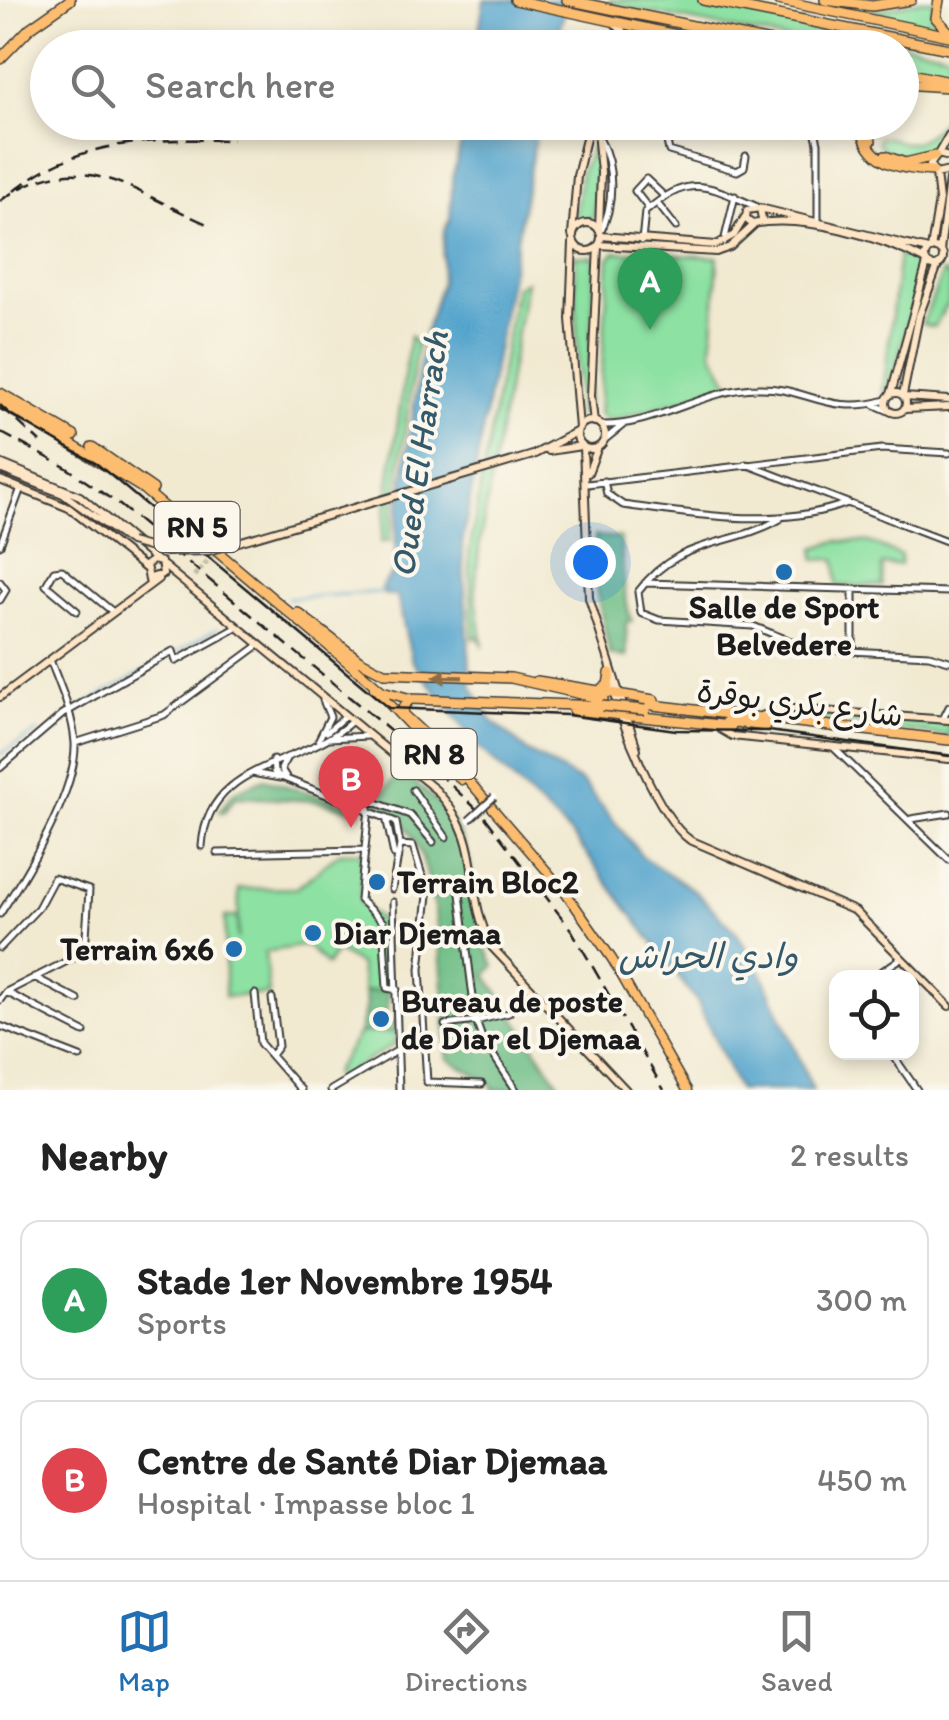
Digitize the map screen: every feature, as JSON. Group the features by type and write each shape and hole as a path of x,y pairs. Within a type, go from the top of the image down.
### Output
{"highway":[{"path":"515,0 691,30"},
{"path":"567,0 606,16 658,30"},
{"path":"703,0 854,30"},
{"path":"778,0 949,34"},
{"path":"825,0 872,6 911,0"},
{"path":"939,0 936,18 949,34"},
{"path":"0,59 30,28 70,2"},
{"path":"919,43 949,49"},
{"path":"919,76 949,84"},
{"path":"919,84 949,84"},
{"path":"866,140 882,162 900,170 935,173"},
{"path":"870,140 892,161 936,155"},
{"name":"RN 5","path":"0,397 142,488 372,686 411,699 600,699"},
{"name":"RN 5","path":"0,397 126,468 310,623 359,660 384,673 511,678 644,707 754,717 771,724"},
{"path":"600,699 610,673"},
{"path":"600,699 617,694 727,709 754,717"},
{"path":"617,694 623,714"},
{"path":"516,702 710,723 771,724"},
{"name":"شارع بكري بوقرة","path":"644,707 949,743"}],"main road":[{"path":"606,16 622,30"},
{"path":"933,250 939,200 936,155 949,135"},
{"path":"588,140 576,182 570,320 578,429 587,481 585,560 589,598 617,694"},
{"path":"587,481 602,443 591,396 600,233 601,172 597,140"},
{"path":"936,155 949,157"},
{"path":"935,173 949,172"},
{"path":"949,180 933,250 888,397 891,412 949,404"},
{"path":"573,238 586,223 600,233 642,241 724,243 757,207 933,250 943,258 919,316 903,409"},
{"path":"757,207 759,222"},
{"path":"746,215 759,222 784,220 836,232 903,250 938,265"},
{"path":"573,238 582,251 598,246 716,252 736,243 759,222"},
{"path":"888,397 949,404"},
{"path":"534,455 578,429 597,424"},
{"path":"0,466 63,494 130,542 166,552 208,551 534,455 602,443"},
{"path":"0,466 80,496 373,738 460,816 468,838 482,928 504,964 626,1090"},
{"path":"0,480 78,514 155,580 188,585"},
{"path":"145,568 156,560"},
{"path":"0,697 114,613 155,580 164,566"},
{"name":"RN 8","path":"372,686 422,742 500,818"},
{"name":"RN 8","path":"411,699 404,705 403,714 443,751 585,920 687,1090"},
{"path":"754,717 793,708 946,719"},
{"path":"623,714 662,810 684,836 855,911 947,1004 949,1015"},
{"path":"710,723 732,736 949,759"}],"street":[{"path":"664,140 672,153 737,171 742,169 746,156"},
{"path":"818,140 818,220"},
{"path":"649,208 635,191 646,179 652,179 664,196"},
{"path":"642,241 649,208 687,186 716,188 757,207"},
{"path":"736,198 746,215"},
{"path":"724,243 736,198"},
{"path":"657,202 676,226"},
{"path":"597,424 626,424 755,388 828,405 867,404 888,397"},
{"path":"867,404 891,412"},
{"path":"602,443 626,424"},
{"path":"587,481 882,449 949,453"},
{"path":"743,463 949,542"},
{"path":"604,481 607,494 624,505 780,519"},
{"path":"0,544 21,488"},
{"path":"848,503 780,519 764,528 690,548 645,583 636,599 645,617 753,626 810,649 949,660"},
{"path":"76,611 46,586 54,570 62,570 114,613"},
{"path":"0,582 6,590 0,600"},
{"path":"645,583 949,592"},
{"path":"853,590 853,651"},
{"path":"0,768 68,712 173,651 176,661 238,627"},
{"path":"75,743 164,716 260,644"},
{"path":"0,914 48,836 74,759 75,743 68,712 50,660"},
{"path":"318,741 330,718 319,693"},
{"path":"946,719 949,707"},
{"path":"318,741 349,718"},
{"path":"202,846 204,828 214,806 233,783 318,741 351,734 373,738"},
{"path":"831,744 948,858"},
{"path":"851,747 851,763"},
{"path":"290,753 280,769 293,781"},
{"path":"273,760 277,775 369,808 398,825 400,845 394,858"},
{"path":"250,773 293,781"},
{"path":"413,790 446,837"},
{"path":"348,793 410,815 432,842"},
{"path":"469,820 494,797"},
{"path":"369,808 360,902 383,922 386,988 398,990"},
{"path":"911,819 949,814"},
{"path":"385,815 394,858 392,889"},
{"path":"400,845 414,846 428,896 420,969 427,1082 482,1084"},
{"path":"216,853 363,850"},
{"path":"0,948 38,908 54,878 89,890 84,952 6,992 0,1000"},
{"path":"460,894 476,1021 482,1038 516,1090"},
{"path":"392,902 399,1090"},
{"path":"883,970 900,958"},
{"path":"34,977 78,1000"},
{"path":"6,992 84,1032"},
{"path":"256,994 260,1043 300,1090"},
{"path":"272,998 278,1046 272,1054"},
{"path":"444,1025 510,1013"},
{"path":"0,1026 80,1057"},
{"path":"331,1090 400,1049"},
{"path":"381,1058 399,1065"},
{"path":"897,1060 917,1090"}],"green space":[{"path":"610,0 687,0 835,30 738,30 609,4"},
{"path":"934,0 931,14 937,29 837,8 880,10"},
{"path":"919,47 949,53 949,73 919,67"},
{"path":"949,115 942,140 924,155 901,157 878,144 878,140 909,143 928,134"},
{"path":"592,147 597,169 594,218 575,220 581,172"},
{"path":"615,252 718,257 712,351 730,384 605,420 599,413 609,258"},
{"path":"899,254 916,261 922,273 891,383 883,393"},
{"path":"575,256 595,257 587,414 579,416"},
{"path":"943,272 949,276 949,301 934,327 922,324"},
{"path":"526,281 479,547 475,591 483,647 478,636 473,639 469,553 516,286"},
{"path":"410,336 417,344 389,541 381,542"},
{"path":"595,536 620,538 632,621 626,622 627,657 610,655 593,575"},
{"path":"837,541 869,542 901,556 900,565 882,565 882,586 837,586 836,559 815,560 815,548"},
{"path":"780,710 949,724 949,736 772,714"},
{"path":"401,770 442,807 458,831 469,858 481,936 494,966 486,975 558,1082 554,1090 493,1090 491,1084 448,1059 437,926 421,857 408,830 391,812 347,795 350,790 383,793"},
{"path":"264,779 360,808 359,812 316,801 236,797 223,813 219,811 235,791"},
{"name":"Diar Djemaa","path":"362,852 360,903 382,921 386,990 364,992 359,964 336,951 327,965 306,945 265,952 269,994 225,997 225,917 237,917 238,939 239,889 297,888 339,853"},
{"path":"388,990 388,1011 371,1015 371,1026 395,1021 395,1032 359,1033 366,1005 364,992"},
{"path":"395,1032 395,1044 342,1076 333,1074 359,1033"}],"water":[{"path":"484,0 569,0 559,30 479,30"},
{"name":"وادي الحراش","path":"462,140 535,140 462,545 471,685 491,720 527,751 583,783 644,858 694,890 736,932 762,973 813,1090 738,1090 698,1003 572,835 479,748 412,661 397,596 383,594 382,586 395,570 396,527 425,333 441,283 453,175"}],"waterway":[{"path":"288,598 382,592"},
{"path":"62,718 217,629"},
{"path":"0,754 38,732"}],"tunnel":[{"path":"194,576 212,556"}],"tram line":[{"path":"0,409 97,464 389,708 567,715 676,730 769,731 949,756"}],"railway":[{"path":"14,191 38,174 91,151 146,142 233,140"},
{"path":"0,201 55,175 81,174 129,187 207,224"},
{"path":"0,405 40,442"},
{"path":"0,432 67,468 121,506 420,756 485,817 572,931 664,1090"}],"place":[{"name":"Stade 1er Novembre 1954","path":"650,330"},
{"name":"Salle de Sport Belvedere","path":"784,572"},
{"name":"Centre de Santé Diar Djemaa","path":"351,828"},
{"name":"Terrain Bloc2","path":"377,882"},
{"name":"Diar Djemaa","path":"313,933"},
{"name":"Terrain 6x6","path":"234,949"},
{"name":"Bureau de poste de Diar el Djemaa","path":"381,1019"}],"water label":[{"name":"Oued El Harrach","path":"419,454"}]}
